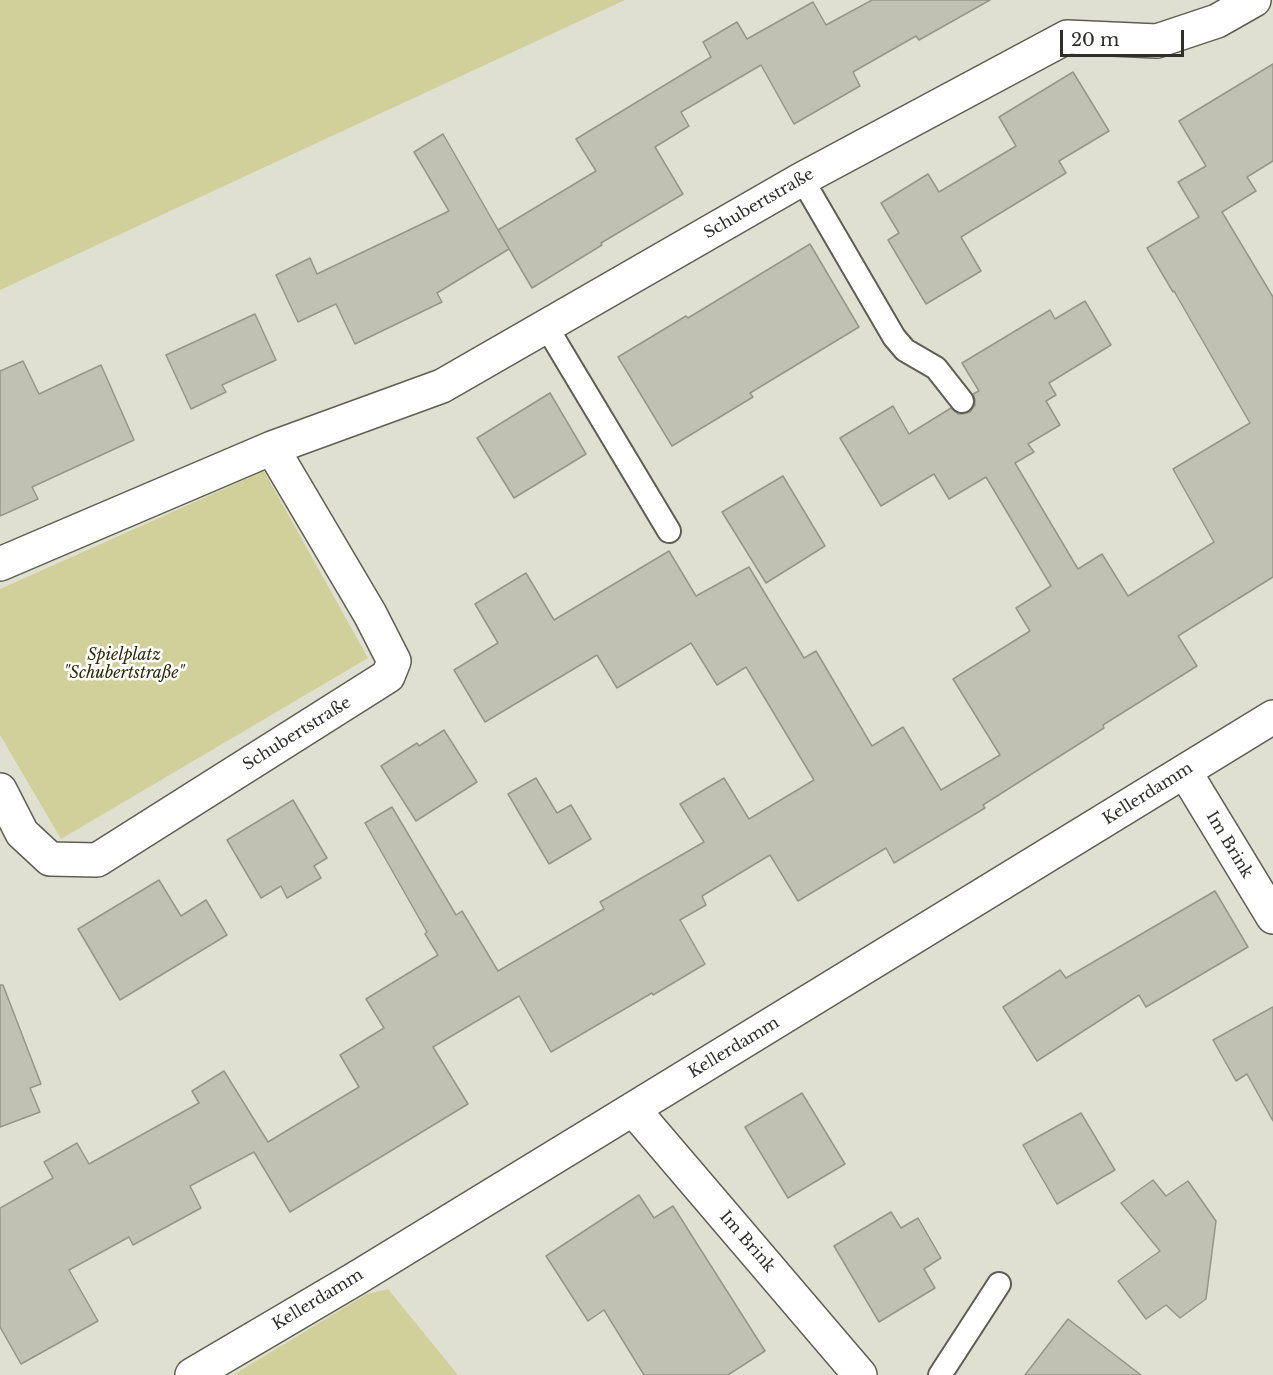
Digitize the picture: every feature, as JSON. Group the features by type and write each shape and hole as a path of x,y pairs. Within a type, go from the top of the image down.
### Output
{"street":[{"name":"Schubertstraße","path":"0,564 272,448 442,386 802,178 1067,37 1157,41 1217,21 1254,0"},
{"name":"Schubertstraße","path":"0,790 22,833 50,859 97,860 388,676 394,661 370,614 272,448"},
{"name":"Kellerdamm","path":"192,1375 355,1279 1273,717"},
{"name":"Im Brink","path":"1185,772 1273,917"},
{"name":"Im Brink","path":"633,1109 860,1375"}],"lane":[{"path":"802,178 894,337 905,350 936,368 962,401"},
{"path":"546,326 669,531"},
{"path":"940,1375 999,1284"}],"green space":[{"path":"0,0 625,0 0,290"},
{"name":"Spielplatz \"Schubertstraße\"","path":"264,471 368,658 61,839 0,735 0,589"},
{"path":"388,1289 458,1375 233,1375 367,1294"}],"building":[{"path":"872,0 990,0 919,40 916,36 853,72 860,86 794,124 761,65 681,112 689,126 655,147 683,194 532,288 498,230 596,171 576,139 711,57 703,42 737,22 747,39 813,2 826,25"},
{"path":"1273,64 1273,161 1247,177 1256,191 1222,212 1273,297 1273,577 1178,636 1197,666 983,805 985,808 894,863 886,848 798,901 770,855 702,896 706,905 680,920 705,964 551,1052 519,996 433,1047 468,1104 290,1212 254,1152 190,1186 201,1208 133,1245 129,1237 69,1270 98,1321 21,1364 0,1327 0,1208 53,1178 44,1162 77,1143 89,1164 199,1103 192,1091 224,1071 268,1142 359,1087 340,1055 384,1028 366,999 438,955 365,823 392,807 456,915 462,911 498,971 604,909 600,902 704,842 680,804 724,778 749,819 814,780 746,667 717,685 691,643 617,688 597,655 485,722 454,670 498,643 475,604 526,573 554,620 669,551 696,596 749,567 804,658 816,651 872,746 903,727 941,790 1000,755 953,679 1030,631 1016,608 1051,586 986,477 949,499 934,474 881,506 840,438 893,406 909,434 951,408 958,414 970,412 975,405 973,394 979,391 962,363 1050,310 1055,319 1085,301 1111,345 1049,383 1056,395 1046,401 1060,425 1028,444 1034,452 1015,463 1078,569 1102,554 1128,596 1214,542 1173,469 1250,423 1147,248 1199,217 1178,182 1206,166 1179,121"},
{"path":"1073,72 1109,131 1059,161 1066,173 961,237 981,271 926,304 888,240 899,233 881,203 928,174 939,192 1016,146 999,117"},
{"path":"443,134 509,249 437,293 442,302 355,344 336,304 298,322 276,275 310,258 317,274 449,211 414,152"},
{"path":"810,244 859,327 750,393 753,397 672,446 618,357 686,316 688,318"},
{"path":"255,314 276,360 222,385 226,392 191,409 166,355"},
{"path":"23,361 39,394 101,365 134,440 32,487 38,499 0,516 0,371"},
{"path":"550,393 586,454 514,498 477,438"},
{"path":"783,476 825,546 766,583 722,512"},
{"path":"444,730 477,782 416,821 381,766 417,743 419,746"},
{"path":"536,778 557,813 571,805 591,839 549,864 508,794"},
{"path":"293,800 327,858 314,866 321,878 287,898 281,886 261,898 227,840"},
{"path":"159,880 181,916 206,900 227,935 120,1000 78,929"},
{"path":"1215,891 1248,947 1146,1007 1139,995 1037,1061 1003,1007 1060,970 1066,978"},
{"path":"0,985 3,985 41,1084 30,1088 40,1112 0,1127"},
{"path":"1273,1007 1273,1121 1247,1074 1236,1081 1213,1040"},
{"path":"802,1093 845,1164 788,1198 745,1127"},
{"path":"1081,1113 1115,1170 1057,1204 1023,1145"},
{"path":"1153,1180 1166,1196 1188,1181 1216,1221 1206,1299 1180,1318 1166,1305 1146,1319 1118,1281 1160,1251 1121,1203"},
{"path":"639,1195 654,1218 673,1206 765,1351 728,1375 644,1375 604,1310 588,1321 546,1256"},
{"path":"891,1212 901,1228 918,1218 941,1258 924,1269 935,1288 879,1322 834,1246"},
{"path":"1068,1319 1141,1375 1025,1375"}]}
